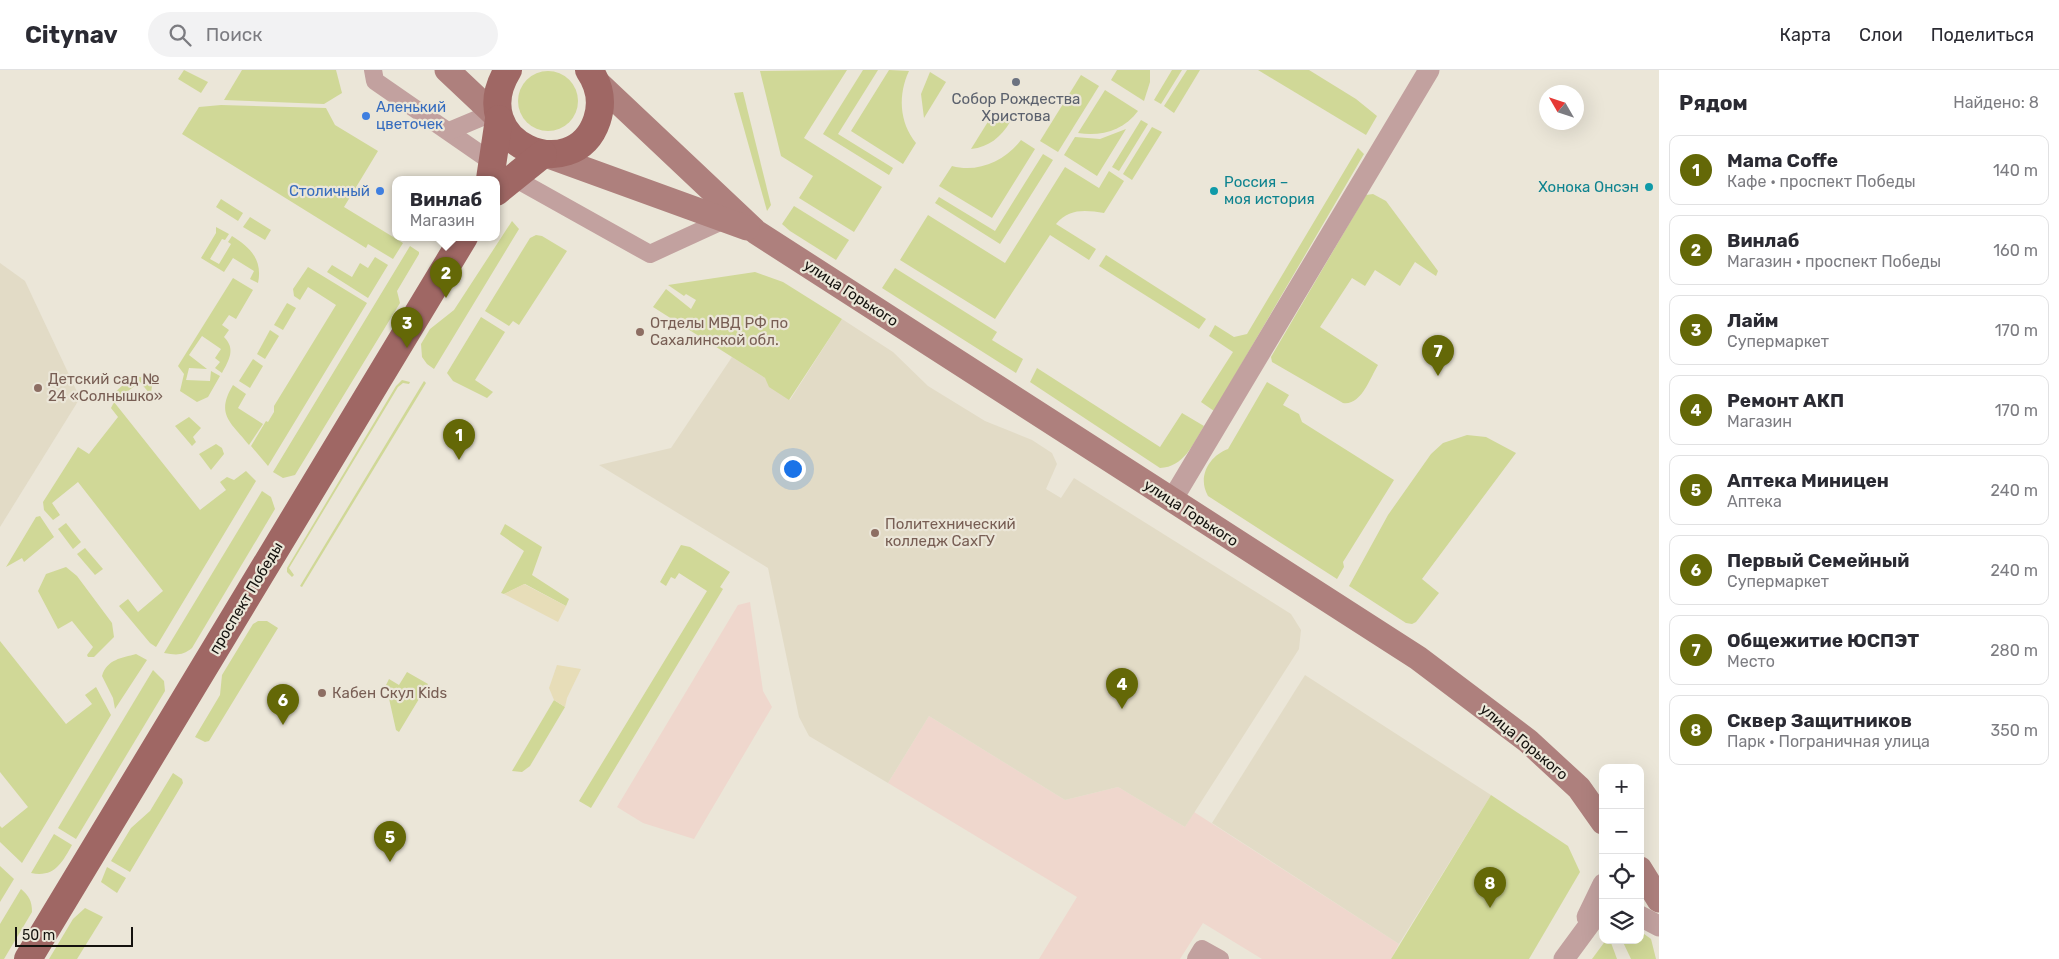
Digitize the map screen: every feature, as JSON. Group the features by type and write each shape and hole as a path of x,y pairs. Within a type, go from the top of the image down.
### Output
{"main road":[{"path":"447,70 495,116 516,143 528,150 543,154 558,154 573,148 585,139 595,126 600,112 600,96 593,75"},
{"path":"498,176 496,101 499,84 508,70"},
{"name":"улица Горького","path":"593,75 756,232 1426,664 1528,741 1579,788 1599,816"},
{"path":"500,177 543,154"},
{"name":"улица Горького","path":"543,154 756,232"},
{"name":"проспект Победы","path":"28,959 462,241"},
{"path":"1644,876 1659,900"}],"street":[{"path":"373,70 375,81 449,131 496,176"},
{"path":"1172,500 1429,70"},
{"path":"449,131 495,116"},
{"path":"500,179 650,254 724,220"},
{"path":"1570,950 1599,892"},
{"path":"1570,950 1599,911"},
{"path":"1644,918 1659,926"},
{"path":"1570,950 1599,926"},
{"path":"1196,959 1202,949 1220,959"}],"shaded area":[{"name":"Детский сад № 24 «Солнышко»","path":"0,263 25,281 80,398 0,527"},
{"path":"842,319 893,352 928,386 985,421 1032,440 1052,453 1057,464 1046,489 1061,498 1074,478 1291,614 1301,630 1299,649 1185,827 1118,787 1065,800 929,716 888,783 809,736 799,717 768,568 599,465 671,448 732,357 765,378 770,387 790,400"},
{"path":"750,602 763,691 772,707 694,839 643,823 617,807 738,605"},
{"path":"1305,675 1491,795 1399,944 1212,823"},
{"path":"929,716 1065,800 1118,787 1185,827 1194,812 1399,944 1391,959 1262,959 1203,923 1180,959 1039,959 1077,897 888,783"}],"green space":[{"path":"184,70 208,82 201,93 178,79"},
{"path":"242,70 336,70 342,93 324,104 224,100"},
{"path":"847,70 804,138 882,187 854,232 799,198 813,176 781,156 760,71"},
{"path":"863,70 878,70 838,134 893,168 889,175 823,134"},
{"path":"889,70 909,71 903,89 902,108 906,126 916,143 903,164 851,131"},
{"path":"1117,70 1150,70 1150,82 1144,101 1111,80"},
{"path":"1172,70 1182,70 1161,104 1154,100"},
{"path":"1187,70 1200,70 1174,113 1164,106"},
{"path":"1258,70 1309,70 1356,99 1377,116 1366,135"},
{"path":"548,71 565,76 573,84 578,101 573,118 565,126 548,131 531,126 523,118 518,101 523,84 531,76"},
{"path":"930,72 946,82 924,118 921,94"},
{"path":"1081,75 1099,86 1058,152 1040,141"},
{"path":"1105,90 1138,111 1126,123 1111,131 1095,134 1078,133"},
{"path":"743,92 771,205 767,211 734,93"},
{"path":"221,105 326,108 335,125 378,151 344,207 392,236 392,241 403,243 393,259 368,244 366,248 182,134 199,107"},
{"path":"994,112 1010,122 1003,132 989,144 971,149"},
{"path":"1141,120 1148,124 1119,171 1112,167"},
{"path":"1152,127 1162,132 1132,180 1123,174"},
{"path":"1126,129 1097,176 1064,155 1075,137 1100,139"},
{"path":"1021,140 1035,149 992,218 939,186 952,166 972,168 990,164 1007,154"},
{"path":"1358,148 1364,154 1214,411 1201,402 1233,352 1209,336 1215,325 1234,337 1247,334"},
{"path":"1043,154 1053,160 1000,244 935,203 939,197 995,231"},
{"path":"1065,167 1099,188 1109,171 1124,181 1104,213 1078,211 1066,215 1056,224 1096,249 1089,260 1050,235 995,319 900,260 928,215 1005,263"},
{"path":"1373,194 1386,201 1438,271 1436,276 1415,262 1400,286 1375,270 1365,286 1352,278 1320,327 1378,365 1360,396 1349,403 1343,403 1272,362 1271,357 1366,195"},
{"path":"221,199 243,213 238,221 216,207"},
{"path":"794,206 849,240 836,260 782,224"},
{"path":"250,217 271,230 265,240 243,227"},
{"path":"512,221 519,229 434,369 422,357 421,344 430,329 454,310"},
{"path":"216,227 229,234 225,240 222,239 210,259 219,264 231,244 228,242 232,236 254,255 259,268 258,283 250,279 254,271 233,258 224,272 201,258 216,233"},
{"path":"536,235 542,236 567,251 519,325 513,321 509,326 485,311 530,238"},
{"path":"410,246 419,254 397,291 400,303 295,475 283,478 273,472"},
{"path":"1106,255 1206,319 1199,329 1099,266"},
{"path":"375,257 388,265 368,298 327,272 332,265 352,277 360,263 368,268"},
{"path":"308,267 367,303 268,466 251,446 266,421 268,422 274,412 274,406 336,305 308,287 300,300 294,296 293,289"},
{"path":"895,268 997,332 992,340 1023,359 1016,373 882,288"},
{"path":"755,272 783,282 842,319 789,400 769,387 765,378 653,307 666,289 691,309 696,300 686,294 684,296 668,285"},
{"path":"233,278 253,290 236,319 229,315 222,325 229,330 224,337 230,346 230,355 222,373 215,368 220,362 215,358 221,349 202,336 189,355 207,369 189,368 186,380 210,381 211,371 220,376 208,397 197,402 180,391 184,374 178,366"},
{"path":"287,303 296,308 283,330 274,325"},
{"path":"481,317 505,332 475,380 493,392 487,398 453,381 447,373"},
{"path":"270,330 279,336 265,359 257,354"},
{"path":"253,359 263,366 250,388 239,381"},
{"path":"1037,368 1160,447 1182,413 1204,426 1192,447 1182,459 1168,467 1160,468 1030,382"},
{"path":"134,375 143,378 152,386 151,393 140,382 116,400 112,395"},
{"path":"402,380 410,382 409,384 403,383 398,387 289,568 294,575 292,577 287,572 287,568 396,386"},
{"path":"424,381 426,383 302,587 300,586"},
{"path":"1267,382 1289,395 1283,405 1299,414 1302,422 1394,480 1343,562 1344,567 1337,579 1208,496 1205,489 1204,475 1210,462 1221,452 1228,449"},
{"path":"233,385 246,394 238,408 263,424 249,445 231,424 225,411 225,404"},
{"path":"114,402 200,510 226,490 220,482 227,477 234,480 246,471 256,481 156,647 150,643 119,606 128,599 138,612 163,591 78,482 52,503 60,515 53,520 44,510 43,502 78,447 89,454 118,417 111,408"},
{"path":"189,417 201,428 193,437 196,442 192,446 175,426"},
{"path":"1467,435 1486,437 1516,453 1422,579 1439,593 1416,622 1412,624 1406,623 1349,586 1388,515 1431,454 1443,443"},
{"path":"216,444 222,448 224,454 211,470 199,454"},
{"path":"262,491 271,497 275,509 192,648 179,654 164,653"},
{"path":"40,516 54,537 24,562 22,558 6,567 36,517"},
{"path":"66,523 81,542 73,549 58,529"},
{"path":"505,524 542,547 532,575 569,599 566,606 525,584 504,594 501,593 524,551 500,534"},
{"path":"681,545 690,547 730,572 720,587 723,589 591,808 579,801 707,591 679,573 675,579 671,577 666,586 660,582"},
{"path":"85,548 103,569 95,575 77,554"},
{"path":"66,567 77,576 112,623 114,637 94,657 88,657 87,655 93,647 72,621 58,629 38,591 46,574"},
{"path":"258,621 267,621 278,628 209,741 205,742 195,737 220,695 222,675 253,624"},
{"path":"0,641 66,724 92,704 85,695 96,687 111,715 22,863 0,842 0,826 2,828 28,807 0,772"},
{"path":"136,654 147,660 115,709 113,698 102,676 104,670 120,658"},
{"path":"153,670 164,681 165,691 76,839 58,828"},
{"path":"407,672 428,684 399,732 396,730 386,685 389,679 399,685"},
{"path":"554,700 565,707 530,766 522,772 512,771"},
{"path":"173,773 182,779 183,783 130,872 111,861 131,828 150,811"},
{"path":"1491,795 1568,846 1580,872 1529,959 1391,959"},
{"path":"54,834 72,845 68,852 61,863 51,871 39,874 31,873"},
{"path":"0,866 14,879 0,902"},
{"path":"107,867 126,878 117,893 101,882"},
{"path":"21,889 29,899 32,912 4,959 0,959 0,924"},
{"path":"85,908 103,917 77,959 49,959 73,919"},
{"path":"1644,934 1651,939 1656,959 1631,959 1624,944 1644,944"},
{"path":"1603,944 1611,944 1617,959 1592,959"}],"sand":[{"path":"524,584 566,606 558,622 504,594"},
{"path":"557,665 581,669 567,698 565,707 554,700 549,688"}],"place":[{"name":"Собор Рождества Христова","path":"1016,82"},
{"name":"Аленький цветочек","path":"366,116"},
{"name":"Хонока Онсэн","path":"1649,187"},
{"name":"Столичный","path":"380,191"},
{"name":"Россия – моя история","path":"1214,191"},
{"name":"Винлаб","path":"446,298"},
{"name":"Отделы МВД РФ по Сахалинской обл.","path":"640,332"},
{"name":"Лайм","path":"407,348"},
{"name":"Общежитие ЮСПЭТ","path":"1438,376"},
{"name":"Детский сад № 24 «Солнышко»","path":"38,388"},
{"name":"Mama Coffe","path":"459,460"},
{"name":"Политехнический колледж СахГУ","path":"875,533"},
{"name":"Кабен Скул Kids","path":"322,693"},
{"name":"Ремонт АКП","path":"1122,709"},
{"name":"Первый Семейный","path":"283,725"},
{"name":"Аптека Миницен","path":"390,862"},
{"name":"Сквер Защитников","path":"1490,908"}]}
